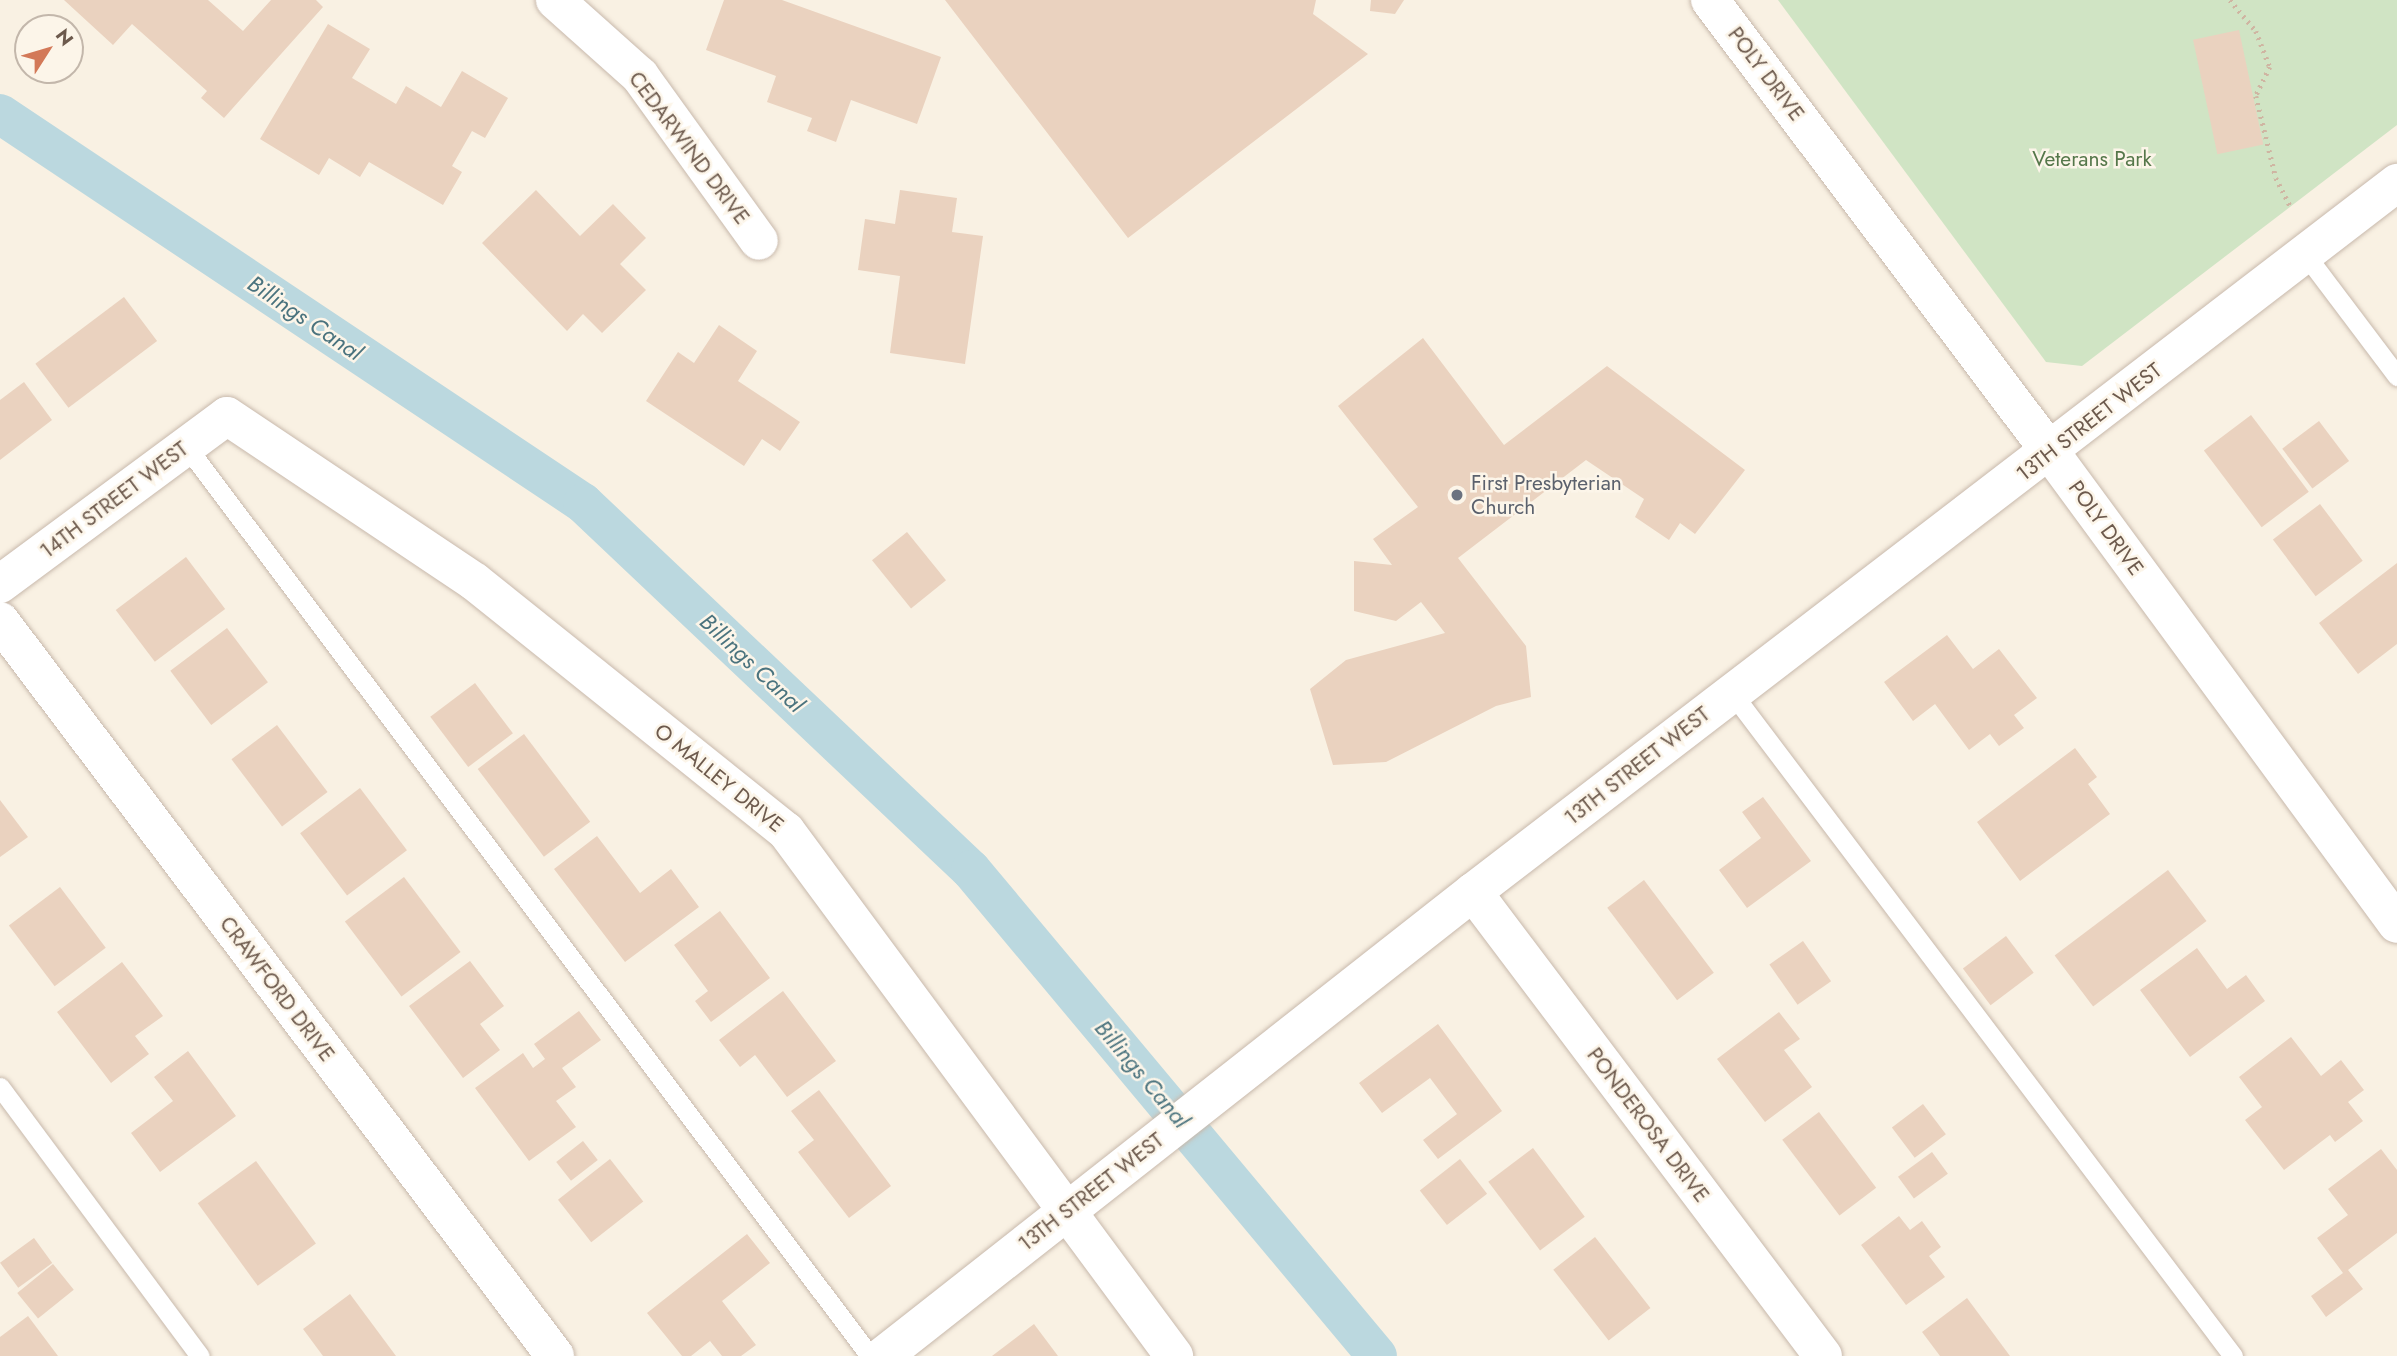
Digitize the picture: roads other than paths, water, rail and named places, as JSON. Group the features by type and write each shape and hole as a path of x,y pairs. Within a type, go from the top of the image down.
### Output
{"street":[{"name":"CEDARWIND DRIVE","path":"555,0 639,76 758,241"},
{"name":"POLY DRIVE","path":"1710,0 2051,453 2397,924"},
{"name":"13TH STREET WEST","path":"883,1356 1474,892 1732,693 2051,453 2397,183"},
{"name":"14TH STREET WEST","path":"0,584 227,416"},
{"name":"O MALLEY DRIVE","path":"227,416 475,582 786,831 1068,1209 1174,1356"},
{"name":"CRAWFORD DRIVE","path":"0,621 555,1356"},
{"name":"PONDEROSA DRIVE","path":"1474,892 1823,1356"}],"lane":[{"path":"2305,254 2397,376"},
{"path":"186,446 870,1356"},
{"path":"1732,693 2233,1356"},
{"path":"0,1087 200,1356"}],"waterway":[{"name":"Billings Canal","path":"0,114 583,503 971,870 1377,1356"}],"place":[{"name":"First Presbyterian Church","path":"1457,495"}],"park label":[{"name":"Veterans Park","path":"2092,159"}]}
